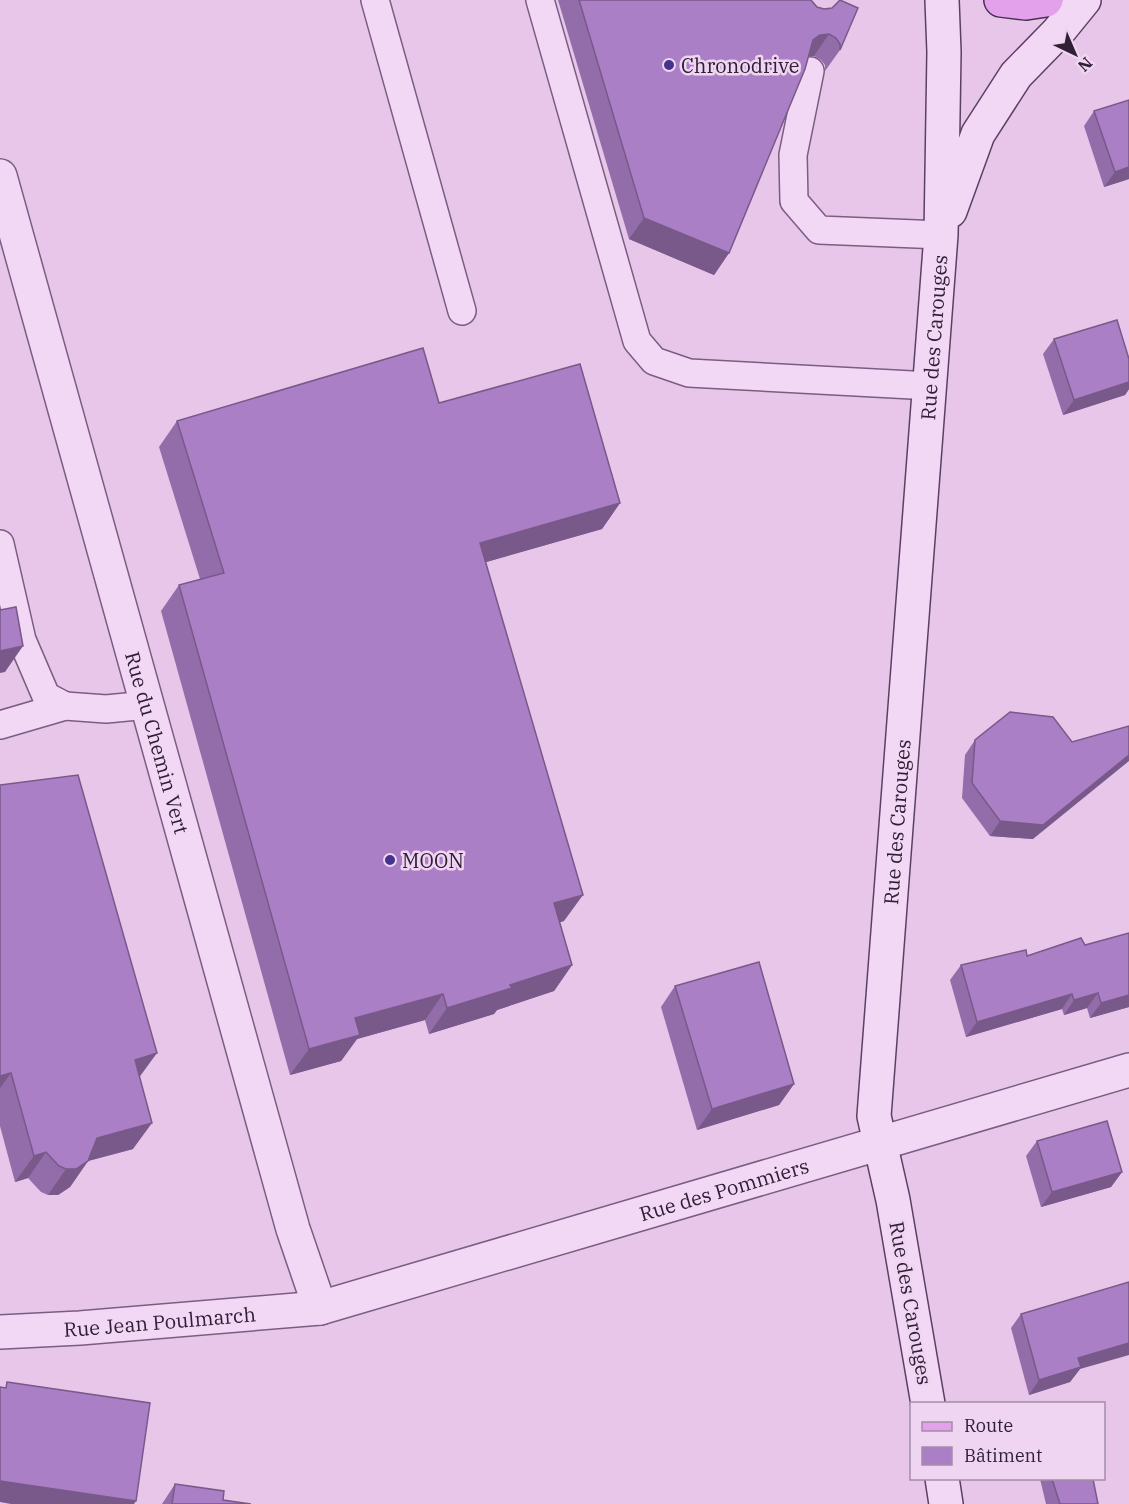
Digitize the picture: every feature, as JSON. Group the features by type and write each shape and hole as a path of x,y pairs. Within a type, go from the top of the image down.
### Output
{"main road":[{"path":"1001,0 1026,3 1046,0"}],"street":[{"name":"Rue des Carouges","path":"928,1402 882,1143 874,1116 941,235 944,52 942,0"},
{"name":"Rue des Carouges","path":"941,235 978,134 1016,75 1058,32 1084,0"},
{"name":"Rue du Chemin Vert","path":"1,180 293,1230 320,1308"},
{"name":"Rue des Pommiers","path":"320,1308 1129,1070"},
{"name":"Rue Jean Poulmarch","path":"0,1332 80,1328 320,1308"},
{"path":"942,1480 946,1504"}],"lane":[{"path":"375,0 462,311"},
{"path":"540,0 637,341 654,361 689,373 931,386"},
{"path":"810,71 793,155 794,201 819,230 941,235"},
{"path":"0,544 22,640 46,696 65,706"},
{"path":"0,725 65,706 106,709 148,705"}],"building":[{"path":"579,0 811,0 817,7 824,9 832,8 840,0 858,8 840,50 840,44 836,38 829,34 820,35 813,40 805,69 729,253 644,218"},
{"path":"1129,100 1129,167 1115,172 1094,111"},
{"path":"1117,320 1129,359 1129,382 1074,400 1054,339"},
{"path":"423,348 439,403 580,364 620,503 480,543 583,895 554,903 572,965 510,985 512,988 447,1008 443,994 355,1018 360,1035 309,1049 179,585 224,573 177,421"},
{"path":"16,607 23,646 0,651 0,610"},
{"path":"1010,712 1053,717 1072,742 1129,726 1129,755 1043,825 1000,821 972,783 975,740"},
{"path":"78,775 157,1053 135,1060 152,1123 97,1138 88,1161 76,1169 66,1169 59,1166 46,1152 34,1156 11,1073 0,1076 0,785"},
{"path":"1129,933 1129,995 1101,1003 1098,993 1074,1000 1072,994 977,1022 961,965 1026,950 1027,956 1081,938 1085,945"},
{"path":"759,962 794,1084 712,1109 675,986"},
{"path":"1107,1121 1122,1172 1052,1192 1037,1141"},
{"path":"1129,1282 1129,1343 1078,1358 1081,1367 1039,1380 1021,1314"},
{"path":"7,1382 150,1403 136,1501 0,1481 0,1387 6,1388"},
{"path":"1052,1480 1093,1480 1098,1504 1060,1504"},
{"path":"175,1484 224,1491 223,1500 251,1504 172,1504"}],"place":[{"name":"Chronodrive","path":"669,65"},
{"name":"MOON","path":"390,860"}]}
